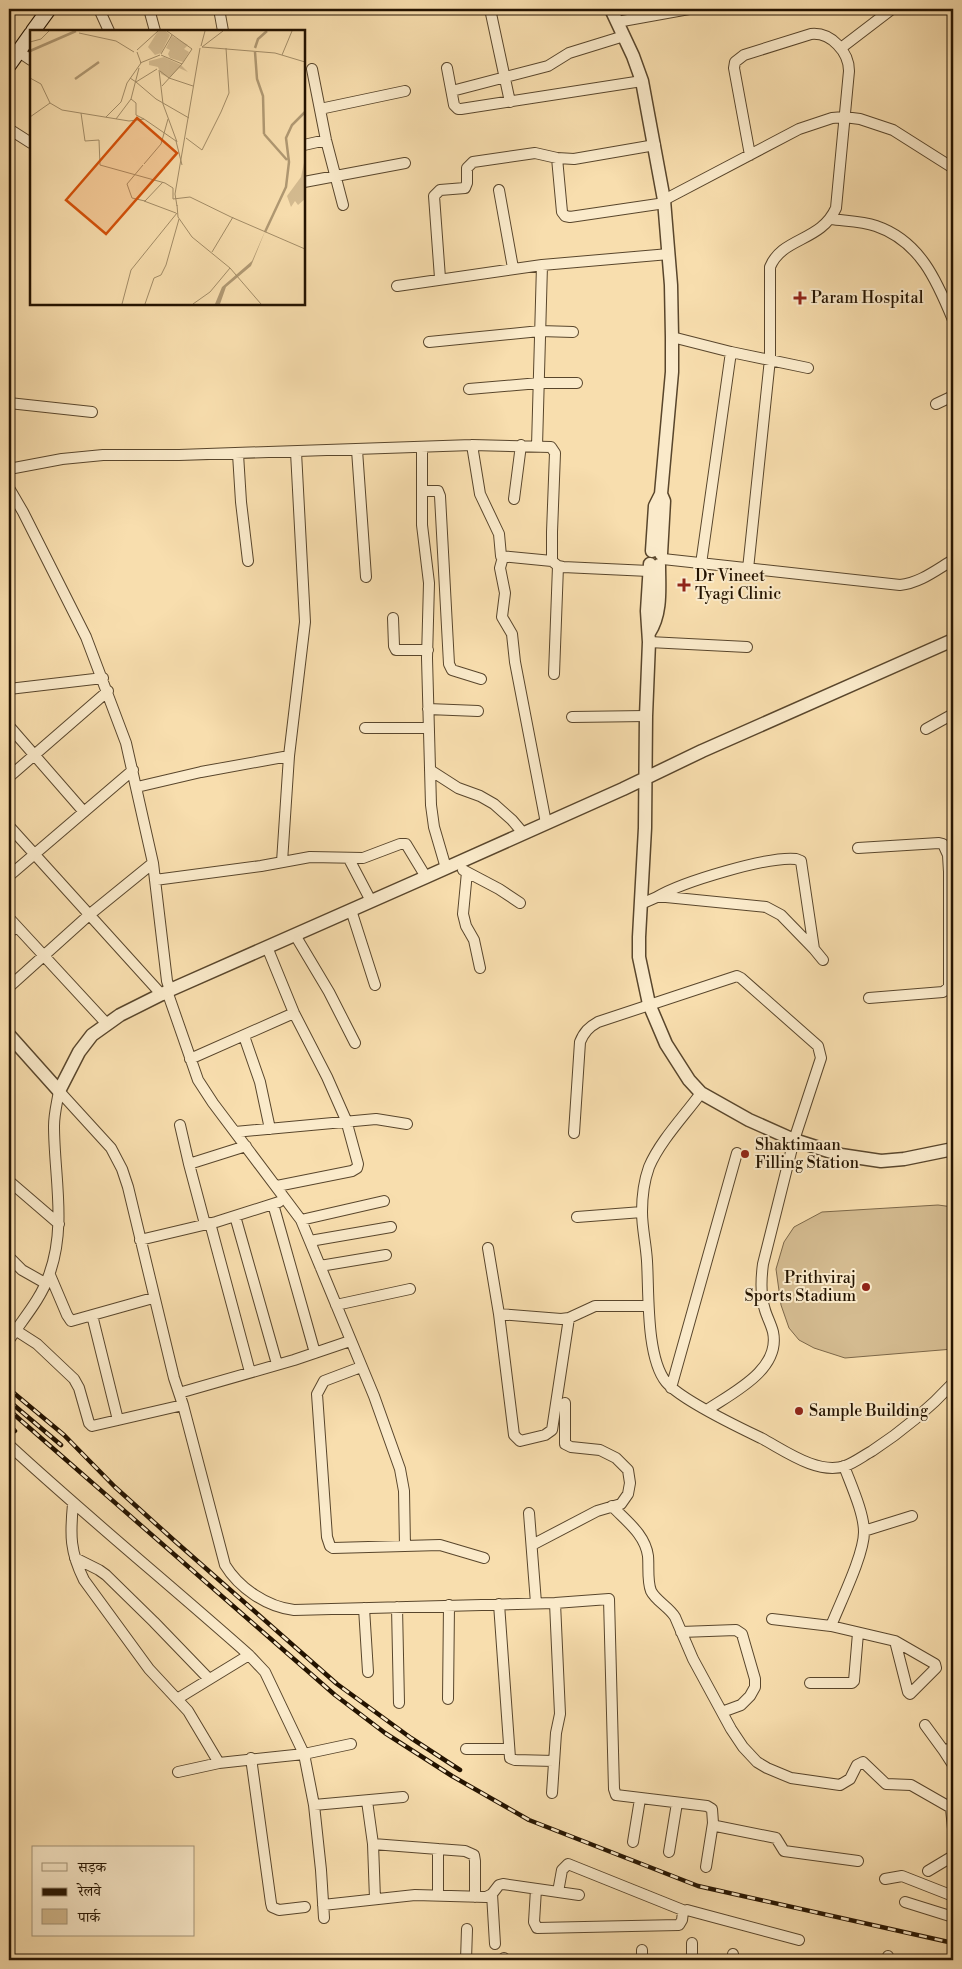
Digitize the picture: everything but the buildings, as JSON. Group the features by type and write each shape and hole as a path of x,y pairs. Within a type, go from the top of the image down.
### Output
{"main road":[{"path":"34,30 49,9"},
{"path":"9,65 30,36"}],"street":[{"path":"99,9 109,30"},
{"path":"149,9 155,30"},
{"path":"219,9 223,30"},
{"path":"490,9 510,102"},
{"path":"611,9 642,81 664,202 669,254 672,372 661,494 655,506 656,561 647,612 649,637 639,957 649,1004 656,1024 676,1062 689,1080 716,1102 749,1120 794,1140 841,1155 881,1161 904,1159 953,1149"},
{"path":"617,22 689,9"},
{"path":"841,48 892,9"},
{"path":"748,569 770,359 770,267 774,257 817,231 831,219 836,208 849,63 847,56 841,48 824,35 818,33 811,34 744,55 735,62 734,68 750,155"},
{"path":"452,91 548,66 569,53 624,36"},
{"path":"19,52 30,59"},
{"path":"447,68 454,105 458,109 642,81"},
{"path":"312,69 326,140 343,205"},
{"path":"320,109 405,91"},
{"path":"557,158 562,212 565,216 570,217 664,202 806,126 826,119 844,117 860,119 893,130 953,168"},
{"path":"9,129 30,142"},
{"path":"305,145 326,140"},
{"path":"440,278 434,196 440,190 465,188 469,164 476,160 535,153 557,158 574,159 655,145"},
{"path":"305,182 405,162"},
{"path":"499,190 513,268"},
{"path":"831,219 874,225 893,232 910,245 931,270 953,320"},
{"path":"397,286 513,268 669,254"},
{"path":"537,446 542,265"},
{"path":"429,342 540,331 573,332"},
{"path":"672,337 731,352 808,368"},
{"path":"701,564 731,352"},
{"path":"469,389 539,383 578,383"},
{"path":"936,404 953,396"},
{"path":"9,403 92,412"},
{"path":"472,445 480,494 498,534 500,553 503,557 500,568 504,593 502,617 513,638 515,662 546,823"},
{"path":"9,469 62,459 102,455 238,454 472,445 551,447 555,454 551,546 555,563 554,674"},
{"path":"514,500 522,445"},
{"path":"422,448 422,525 429,583 428,708 434,828 450,866 499,888 520,903"},
{"path":"357,450 366,577"},
{"path":"282,862 289,756 306,615 296,452"},
{"path":"238,454 248,562"},
{"path":"9,488 68,600 103,678 126,743 153,863 167,992 190,1059 205,1092 302,1220 382,1417 403,1480 405,1546"},
{"path":"422,491 438,491 440,496 448,664 452,670 481,679"},
{"path":"503,557 555,563 656,561 701,564 900,585 922,580 953,560"},
{"path":"393,618 394,646 396,650 428,650"},
{"path":"649,637 747,647"},
{"path":"9,1340 12,1328 38,1298 48,1279 59,1224 54,1124 59,1092 79,1052 92,1035 106,1024 167,992 953,640"},
{"path":"9,689 103,678"},
{"path":"9,777 108,691"},
{"path":"428,708 478,711"},
{"path":"926,729 953,714"},
{"path":"572,717 646,716"},
{"path":"9,726 84,812"},
{"path":"365,728 429,728"},
{"path":"137,787 201,772 289,756"},
{"path":"9,876 133,770"},
{"path":"430,770 458,788 480,796 494,804 523,833"},
{"path":"9,826 90,916 167,992"},
{"path":"155,880 310,857 363,858 400,844 406,844 426,877"},
{"path":"858,848 943,844 946,849 951,872 949,987 943,992 869,998"},
{"path":"349,859 371,901"},
{"path":"641,904 675,887 711,876 754,864 796,859 800,861 802,868 814,949"},
{"path":"9,987 153,863"},
{"path":"467,872 463,914 466,926 474,940 480,968"},
{"path":"657,897 766,907 781,915 824,960"},
{"path":"351,910 375,985"},
{"path":"9,918 13,930 43,956 106,1024"},
{"path":"295,935 329,992 355,1043"},
{"path":"267,948 294,1013 327,1076 346,1120 358,1164 357,1168 352,1171 277,1186"},
{"path":"574,1133 580,1042 583,1034 598,1022 737,976 742,978 818,1046 821,1058 794,1140 763,1264 761,1280 762,1302 773,1332 771,1354 766,1363 748,1382 707,1410"},
{"path":"190,1059 294,1013"},
{"path":"9,1035 111,1148 117,1158 128,1187 153,1298 225,1565 231,1574 259,1597 282,1609 397,1608 555,1603 609,1599 614,1792 620,1796 710,1807 713,1812 713,1823 706,1867"},
{"path":"244,1036 260,1082 270,1129"},
{"path":"702,1092 656,1153 649,1168 645,1184 642,1212 647,1260 648,1306 657,1365 660,1374 671,1388 707,1410 810,1462 828,1467 844,1466 884,1443 924,1412 953,1383"},
{"path":"235,1132 346,1120 384,1119 407,1124"},
{"path":"180,1125 189,1164 250,1372"},
{"path":"189,1164 246,1146"},
{"path":"671,1388 737,1153"},
{"path":"9,1181 59,1224"},
{"path":"140,1240 207,1224 287,1200"},
{"path":"302,1220 384,1202"},
{"path":"273,1204 315,1353"},
{"path":"577,1217 642,1212"},
{"path":"235,1216 278,1364"},
{"path":"310,1241 391,1227"},
{"path":"488,1248 499,1314 514,1435 520,1441 546,1436 552,1430 569,1318"},
{"path":"320,1266 386,1255"},
{"path":"9,1257 22,1270 48,1279 71,1320 153,1298"},
{"path":"336,1305 410,1289"},
{"path":"499,1314 561,1319 569,1318 596,1306 648,1306"},
{"path":"92,1314 118,1420"},
{"path":"12,1328 37,1344 77,1383 90,1425 94,1426 183,1405"},
{"path":"179,1393 350,1341"},
{"path":"361,1367 324,1381 317,1394 328,1543 333,1548 447,1546 484,1558"},
{"path":"532,1545 597,1511 621,1504 626,1498 630,1483 628,1470 616,1458 600,1450 571,1447 565,1444 565,1403"},
{"path":"9,1445 73,1504 151,1568 249,1655 265,1672 304,1754 314,1805 324,1918"},
{"path":"830,1626 860,1551 864,1531 863,1520 844,1466"},
{"path":"73,1504 70,1536 78,1568 90,1590 149,1669 193,1719 219,1763"},
{"path":"612,1506 643,1539 648,1555 650,1588 653,1595 671,1610 697,1666 731,1729 750,1756 779,1774 801,1781 840,1785 850,1779 857,1765 863,1762 886,1784 911,1785 952,1808 953,1829"},
{"path":"529,1513 536,1603"},
{"path":"864,1531 912,1516"},
{"path":"75,1558 106,1575 209,1679"},
{"path":"552,1793 560,1714 555,1603"},
{"path":"499,1604 510,1758 515,1760 554,1761"},
{"path":"448,1699 449,1605"},
{"path":"364,1608 368,1672"},
{"path":"397,1608 399,1703"},
{"path":"772,1619 830,1626 895,1641 937,1667 910,1694 895,1641"},
{"path":"682,1632 736,1630 742,1634 755,1687 750,1696 741,1705 722,1712"},
{"path":"810,1683 844,1684 854,1681 858,1633"},
{"path":"177,1699 249,1655"},
{"path":"925,1724 948,1749 953,1765"},
{"path":"178,1772 251,1758 304,1754 351,1744"},
{"path":"466,1749 509,1749"},
{"path":"251,1758 272,1907 279,1910 305,1908"},
{"path":"314,1805 403,1797"},
{"path":"634,1842 640,1799"},
{"path":"367,1801 373,1844 375,1899"},
{"path":"668,1852 677,1803"},
{"path":"713,1823 716,1826 776,1838 784,1851 858,1861"},
{"path":"373,1844 465,1851 474,1855 475,1897"},
{"path":"438,1849 438,1896"},
{"path":"928,1871 953,1856"},
{"path":"558,1892 562,1870 568,1864 685,1911 799,1940"},
{"path":"885,1879 902,1876 953,1896"},
{"path":"323,1905 415,1895 486,1897 492,1894 499,1885 503,1884 578,1896"},
{"path":"536,1889 534,1922 537,1928 679,1925 685,1911"},
{"path":"492,1894 495,1944"},
{"path":"905,1902 953,1917"},
{"path":"466,1960 468,1929"},
{"path":"692,1943 692,1960"}],"green space":[{"name":"Prithviraj Sports Stadium","path":"938,1205 953,1207 953,1349 845,1358 814,1348 799,1340 789,1328 781,1305 776,1269 784,1242 794,1227 822,1212"}],"railway":[{"path":"9,1389 64,1435 115,1487 337,1684 411,1738 460,1770"},
{"path":"9,1401 61,1445"},
{"path":"9,1410 335,1695 385,1733 452,1776 529,1820 698,1886 953,1943"},
{"path":"9,1425 15,1431"}],"place":[{"name":"Param Hospital","path":"800,298"},
{"name":"Dr Vineet Tyagi Clinic","path":"684,585"},
{"name":"Shaktimaan Filling Station","path":"745,1154"},
{"name":"Prithviraj Sports Stadium","path":"866,1287"},
{"name":"Sample Building","path":"799,1411"}]}
